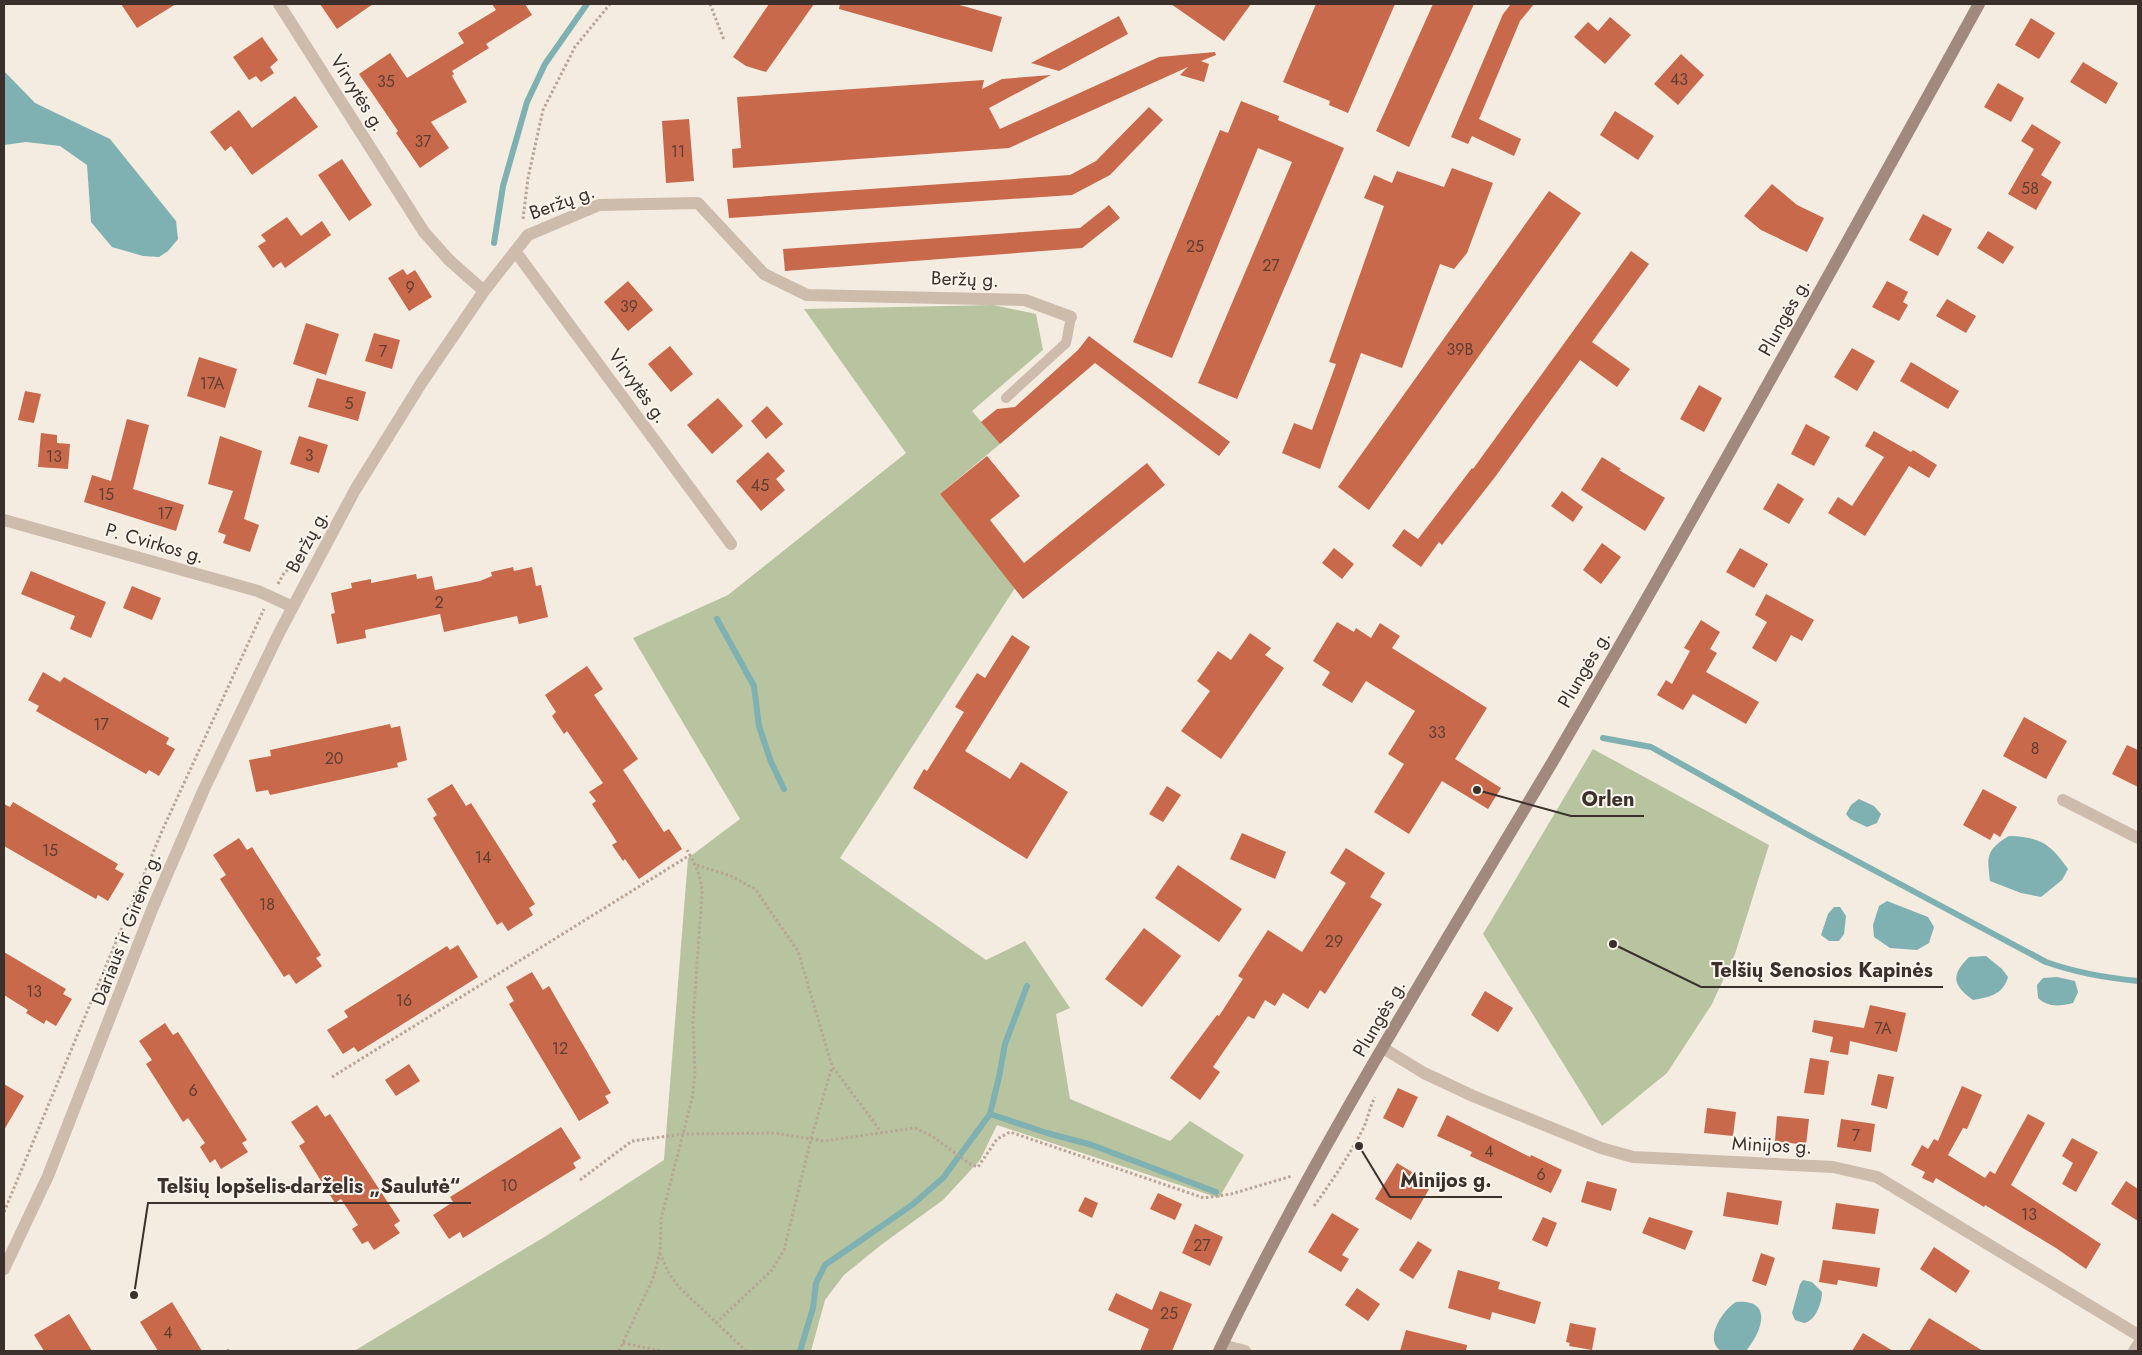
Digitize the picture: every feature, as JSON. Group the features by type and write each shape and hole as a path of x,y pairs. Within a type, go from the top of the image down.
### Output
{"main road":[{"name":"Plungės g.","path":"1220,1348 1312,1172 1670,558 1980,4"}],"street":[{"name":"Virvytės g.","path":"279,4 424,232 449,260 484,290"},
{"name":"Beržų g.","path":"293,607 355,490 422,382 484,290 528,235 599,205 698,203 764,274 807,295 1025,300 1071,317"},
{"name":"Virvytės g.","path":"515,251 731,544"},
{"name":"P. Cvirkos g.","path":"4,520 258,591 293,607"},
{"name":"Dariaus ir Girėno g.","path":"4,1269 48,1176 153,907 187,827 293,607"},
{"path":"2063,800 2138,838"},
{"name":"Minijos g.","path":"1383,1048 1424,1073 1473,1096 1601,1148 1633,1157 1833,1168 1877,1177 2138,1335"},
{"path":"2134,1351 2138,1345"},
{"path":"1220,1348 1245,1351"}],"lane":[{"path":"1006,398 1066,343 1071,317"}],"path":[{"path":"528,235 523,219 528,178 543,110 575,47 610,4"},
{"path":"710,4 724,40"},
{"path":"619,1351 654,1276 660,1252 661,1218 692,1100 694,1073 693,1022 702,893 701,878 687,850"},
{"path":"332,1077 690,855"},
{"path":"696,865 731,876 755,889 798,951 832,1066 882,1133"},
{"path":"716,1323 772,1270 784,1250 811,1139 832,1066"},
{"path":"580,1180 632,1141 683,1134 775,1133 824,1141 915,1128 932,1136 970,1164 978,1167 997,1139 1010,1132 1204,1198 1231,1194 1295,1175"},
{"path":"660,1252 674,1281 746,1351"},
{"path":"623,1343 663,1351"},
{"path":"227,1351 231,1348"}],"green space":[{"path":"993,305 1036,314 1043,350 972,411 1000,444 940,494 1015,588 840,858 986,960 1025,941 1070,1008 1056,1014 1070,1099 1170,1141 1190,1121 1244,1155 1219,1198 997,1125 980,1160 943,1200 881,1245 844,1275 825,1300 811,1351 354,1351 546,1236 664,1160 688,858 740,819 633,638 728,595 906,453 804,309"},
{"path":"1593,749 1769,845 1735,954 1712,1004 1667,1073 1602,1126 1483,934"}],"water":[{"path":"4,71 35,103 110,139 176,221 178,239 168,251 159,257 143,256 112,247 91,222 87,165 60,146 26,142 4,145"},
{"path":"1859,799 1874,806 1881,814 1877,823 1867,827 1850,819 1846,814 1851,805"},
{"path":"2009,836 2029,838 2043,843 2056,853 2068,869 2062,880 2041,897 2021,893 1990,881 1988,865 1990,854 1996,845"},
{"path":"1887,901 1928,917 1934,927 1929,943 1917,950 1890,948 1874,937 1873,925 1879,906"},
{"path":"1834,907 1840,907 1846,916 1844,934 1839,941 1829,941 1821,935 1828,914"},
{"path":"1986,956 2002,969 2008,977 2003,988 1995,994 1973,1000 1958,985 1957,975 1963,963 1969,957"},
{"path":"2057,977 2075,981 2078,992 2073,1003 2050,1005 2038,998 2037,985 2043,978"},
{"path":"1803,1280 1812,1282 1822,1292 1821,1301 1815,1315 1808,1322 1804,1323 1795,1320 1792,1313 1800,1284"},
{"path":"1736,1302 1756,1306 1760,1311 1760,1327 1746,1351 1721,1351 1716,1346 1714,1332 1726,1311"}],"building":[{"path":"121,4 176,4 137,28"},
{"path":"320,4 373,4 337,29"},
{"path":"492,4 525,4 532,15 486,44 489,48 452,71 454,74 452,76 467,102 431,122 449,148 420,168 396,133 398,131 359,74 390,53 407,78 464,43 458,33 496,10"},
{"path":"769,4 814,4 766,72 746,66 733,57"},
{"path":"840,4 956,4 1002,17 992,52 839,9"},
{"path":"1171,4 1251,4 1224,41"},
{"path":"1316,4 1395,4 1348,113 1329,105 1330,101 1283,82"},
{"path":"1433,4 1474,4 1409,147 1376,131"},
{"path":"1511,4 1534,4 1520,21 1479,119 1521,139 1514,156 1472,136 1468,144 1451,137 1503,14"},
{"path":"1119,16 1128,34 1059,71 1031,63"},
{"path":"1610,17 1631,35 1605,64 1574,37 1588,22 1598,31"},
{"path":"2031,18 2055,33 2039,59 2015,45"},
{"path":"262,37 278,60 270,67 274,73 261,82 256,76 249,80 233,57"},
{"path":"1215,52 1216,55 1201,61 1209,64 1204,82 1180,75 1188,67 1009,148 733,168 732,149 741,148 737,97 984,80 982,89 1002,79 1051,75 989,108 1000,129 1159,57"},
{"path":"1681,54 1704,75 1678,105 1654,84"},
{"path":"2083,62 2118,83 2106,104 2070,82"},
{"path":"1998,83 2024,98 2011,122 1984,107"},
{"path":"295,96 318,127 252,175 231,146 225,151 210,132 239,110 252,128"},
{"path":"1241,101 1279,116 1278,120 1344,148 1237,399 1198,383 1292,162 1258,148 1172,358 1133,342 1220,130 1228,133"},
{"path":"1149,107 1163,120 1110,175 1072,195 729,218 727,199 1070,175 1096,161"},
{"path":"1615,111 1654,136 1638,160 1600,135"},
{"path":"689,119 694,181 666,183 662,121"},
{"path":"2032,124 2061,142 2041,175 2052,182 2036,210 2008,194 2034,149 2021,141"},
{"path":"342,159 372,205 349,221 318,175"},
{"path":"1452,168 1493,183 1467,253 1454,269 1440,264 1402,368 1361,353 1320,469 1282,453 1294,423 1312,430 1336,364 1329,362 1384,206 1364,198 1374,175 1392,183 1397,171 1444,187"},
{"path":"1772,184 1797,205 1824,218 1807,252 1761,230 1744,216"},
{"path":"1549,191 1581,213 1369,510 1338,487"},
{"path":"1109,205 1120,218 1082,248 785,271 783,249 1080,228"},
{"path":"1923,214 1952,229 1938,256 1909,240"},
{"path":"287,217 301,236 322,221 331,235 285,268 281,262 273,268 258,246 266,241 261,235"},
{"path":"1988,231 2014,247 2003,264 1977,248"},
{"path":"1631,251 1649,264 1592,342 1630,369 1617,387 1580,360 1495,477 1442,545 1439,542 1421,567 1392,546 1404,529 1418,539 1473,469"},
{"path":"403,269 407,275 415,270 432,297 409,311 388,278"},
{"path":"628,281 653,310 628,331 604,302"},
{"path":"1887,281 1908,292 1903,302 1908,305 1899,321 1872,307"},
{"path":"1947,299 1976,316 1966,333 1936,316"},
{"path":"306,323 339,334 326,375 293,364"},
{"path":"374,333 400,340 392,369 365,361"},
{"path":"1089,336 1230,442 1219,456 1095,363 1000,444 981,422 997,409 1015,407 1078,350"},
{"path":"670,346 693,374 671,392 648,364"},
{"path":"1852,348 1875,361 1857,391 1834,377"},
{"path":"199,357 237,369 225,408 187,396"},
{"path":"1911,362 1959,391 1948,409 1900,381"},
{"path":"317,378 366,392 358,421 308,407"},
{"path":"1699,385 1722,398 1704,432 1680,419"},
{"path":"25,391 41,394 34,423 18,420"},
{"path":"718,398 743,426 712,454 687,425"},
{"path":"767,406 783,424 766,439 751,421"},
{"path":"127,419 149,425 133,489 184,505 176,531 84,502 92,475 111,481"},
{"path":"1806,424 1830,437 1814,466 1791,454"},
{"path":"1874,431 1911,452 1913,450 1937,465 1929,478 1909,466 1865,536 1828,513 1838,497 1852,506 1884,457 1865,446"},
{"path":"41,433 57,435 57,443 70,444 68,469 38,467"},
{"path":"220,436 262,451 244,519 259,525 250,552 223,543 226,535 218,532 233,491 208,484"},
{"path":"299,436 328,445 319,473 290,464"},
{"path":"768,452 785,471 776,479 785,490 761,511 736,481"},
{"path":"987,456 1020,496 990,520 1024,563 1147,463 1165,485 1023,599 940,494"},
{"path":"1602,457 1621,469 1619,470 1665,498 1645,531 1581,490"},
{"path":"1778,483 1804,499 1789,524 1763,509"},
{"path":"1562,491 1583,507 1573,522 1551,506"},
{"path":"1602,543 1621,557 1601,584 1583,570"},
{"path":"1334,548 1354,564 1342,579 1322,563"},
{"path":"1740,548 1768,564 1754,588 1726,572"},
{"path":"513,567 514,571 532,567 536,586 541,585 548,617 519,624 517,616 444,632 440,614 365,630 366,638 337,644 331,614 335,613 331,593 352,588 351,583 371,579 371,583 416,574 417,579 432,576 435,590 480,581 492,576 491,572"},
{"path":"31,571 106,602 91,638 70,629 75,616 21,594"},
{"path":"132,586 161,598 152,620 123,608"},
{"path":"1766,594 1814,620 1802,641 1791,635 1776,662 1752,648 1767,622 1755,615"},
{"path":"1701,620 1720,632 1710,649 1717,653 1706,672 1759,702 1746,724 1693,694 1683,710 1657,695 1666,680 1672,684 1690,651 1684,648"},
{"path":"1337,622 1354,632 1356,628 1371,638 1380,623 1400,636 1392,648 1487,708 1455,759 1501,788 1488,809 1442,781 1409,834 1374,812 1404,764 1388,754 1415,711 1366,681 1352,703 1322,685 1330,672 1313,661"},
{"path":"1250,633 1271,648 1265,655 1284,668 1221,759 1181,731 1210,691 1197,681 1218,651 1231,660"},
{"path":"1012,635 1030,647 965,751 1010,779 1021,762 1068,792 1027,859 913,788 924,769 927,771 964,712 955,707 977,673 985,678"},
{"path":"587,666 603,689 594,695 638,759 623,770 664,832 669,829 682,849 639,879 612,845 617,842 592,804 596,801 589,792 603,783 567,731 564,734 552,716 556,712 545,695"},
{"path":"43,672 60,682 64,677 169,738 166,744 175,749 159,776 149,770 146,774 36,711 39,706 28,700"},
{"path":"2024,717 2067,741 2046,779 2003,756"},
{"path":"390,724 391,728 400,726 407,760 397,763 398,767 270,795 268,790 256,792 249,760 271,756 270,750"},
{"path":"2127,745 2138,750 2138,787 2112,774"},
{"path":"452,784 466,806 471,803 535,904 529,908 533,915 508,931 502,922 497,925 433,818 437,815 427,799"},
{"path":"1167,786 1181,795 1163,822 1149,814"},
{"path":"1983,789 2017,807 2000,837 1994,833 1990,840 1963,825"},
{"path":"13,802 118,864 115,869 124,874 108,901 98,895 96,899 4,846 4,804 10,807"},
{"path":"1242,833 1286,852 1275,879 1230,859"},
{"path":"239,838 247,850 252,847 321,955 316,958 322,966 296,984 289,974 284,977 220,879 226,875 213,855"},
{"path":"1346,848 1385,873 1370,897 1382,904 1325,994 1320,990 1308,1009 1283,993 1275,1006 1265,1000 1254,1019 1248,1016 1213,1067 1220,1072 1200,1100 1170,1078 1217,1015 1219,1016 1243,979 1238,976 1268,930 1302,952 1346,883 1330,873"},
{"path":"1178,865 1242,909 1219,942 1155,898"},
{"path":"1144,928 1181,956 1142,1007 1105,979"},
{"path":"458,945 478,977 358,1052 354,1047 343,1054 327,1030 348,1017 344,1011 447,946 450,950"},
{"path":"4,952 66,989 63,994 72,999 56,1026 46,1020 44,1024 26,1013 28,1010 4,995"},
{"path":"532,972 543,990 549,986 611,1093 605,1096 609,1103 579,1121 509,1004 514,1001 506,987"},
{"path":"1485,991 1513,1008 1498,1032 1471,1015"},
{"path":"1870,1005 1906,1013 1897,1052 1850,1041 1848,1055 1830,1052 1833,1037 1812,1032 1814,1020 1864,1028"},
{"path":"165,1023 173,1035 178,1032 247,1140 242,1143 248,1152 221,1169 215,1159 210,1163 200,1147 205,1143 188,1118 183,1122 146,1064 152,1060 139,1041"},
{"path":"1810,1058 1829,1061 1824,1095 1804,1093"},
{"path":"409,1064 420,1081 396,1096 385,1080"},
{"path":"1878,1074 1894,1077 1887,1109 1871,1105"},
{"path":"4,1084 24,1096 4,1130"},
{"path":"1962,1086 1982,1095 1967,1129 1963,1128 1948,1155 1985,1178 1990,1171 1995,1174 2028,1114 2045,1123 2011,1185 2101,1244 2086,1269 2056,1248 1985,1205 1984,1207 1936,1178 1933,1183 1922,1178 1925,1172 1911,1165 1922,1145 1928,1149 1934,1139 1938,1141"},
{"path":"1398,1088 1418,1097 1403,1128 1383,1118"},
{"path":"317,1105 325,1117 330,1114 400,1221 394,1225 400,1233 374,1250 368,1241 362,1244 352,1229 358,1225 341,1199 335,1203 299,1146 305,1142 291,1122"},
{"path":"1707,1108 1736,1112 1733,1136 1704,1133"},
{"path":"1447,1115 1530,1157 1531,1155 1562,1170 1551,1193 1470,1156 1472,1152 1437,1136"},
{"path":"1777,1116 1809,1119 1806,1145 1775,1141"},
{"path":"1841,1119 1875,1124 1871,1152 1837,1147"},
{"path":"561,1127 581,1158 573,1163 576,1168 463,1238 460,1232 449,1239 433,1215 453,1202 450,1197"},
{"path":"2072,1138 2098,1152 2076,1192 2062,1184 2073,1163 2062,1156"},
{"path":"1397,1163 1432,1184 1411,1220 1375,1199"},
{"path":"1587,1181 1617,1189 1611,1211 1581,1202"},
{"path":"2126,1181 2138,1189 2138,1221 2111,1204"},
{"path":"1727,1192 1782,1201 1778,1225 1723,1216"},
{"path":"1158,1193 1182,1204 1175,1220 1150,1209"},
{"path":"1085,1197 1098,1203 1092,1218 1078,1211"},
{"path":"1836,1203 1879,1209 1875,1234 1832,1229"},
{"path":"1332,1213 1359,1229 1342,1255 1349,1259 1341,1272 1308,1252"},
{"path":"1543,1217 1557,1223 1547,1247 1532,1240"},
{"path":"1649,1217 1693,1231 1685,1250 1642,1233"},
{"path":"1195,1224 1223,1237 1210,1266 1182,1253"},
{"path":"1418,1241 1432,1250 1413,1279 1399,1270"},
{"path":"1934,1247 1970,1271 1956,1293 1920,1269"},
{"path":"1761,1253 1775,1258 1766,1286 1752,1281"},
{"path":"1823,1260 1880,1268 1877,1287 1838,1280 1837,1285 1819,1282"},
{"path":"1458,1270 1500,1282 1498,1289 1541,1302 1535,1324 1492,1312 1490,1320 1448,1308"},
{"path":"1357,1288 1380,1304 1368,1321 1345,1305"},
{"path":"1160,1291 1192,1304 1172,1351 1140,1351 1149,1329 1108,1310 1116,1293 1152,1310"},
{"path":"172,1302 202,1351 158,1351 140,1322"},
{"path":"69,1314 92,1351 44,1351 34,1335"},
{"path":"1929,1318 1983,1351 1909,1351"},
{"path":"1570,1323 1596,1328 1592,1350 1569,1346 1570,1343 1566,1342"},
{"path":"1406,1330 1467,1345 1466,1351 1400,1351"},
{"path":"1863,1333 1893,1351 1852,1351"}],"waterway":[{"path":"494,243 503,186 527,102 545,64 587,4"},
{"path":"717,619 754,686 759,726 771,762 784,789"},
{"path":"1603,738 1651,747 1810,836 2046,962 2092,974 2138,981"},
{"path":"800,1351 813,1308 816,1283 825,1265 912,1205 943,1178 990,1114 1005,1044 1027,986"},
{"path":"990,1114 1047,1133 1092,1145 1216,1192"}],"place":[{"name":"Orlen","path":"1477,790"},
{"name":"Telšių Senosios Kapinės","path":"1613,944"},
{"name":"Minijos g.","path":"1359,1146"},
{"name":"Telšių lopšelis-darželis „Saulutė“","path":"134,1295"}]}
